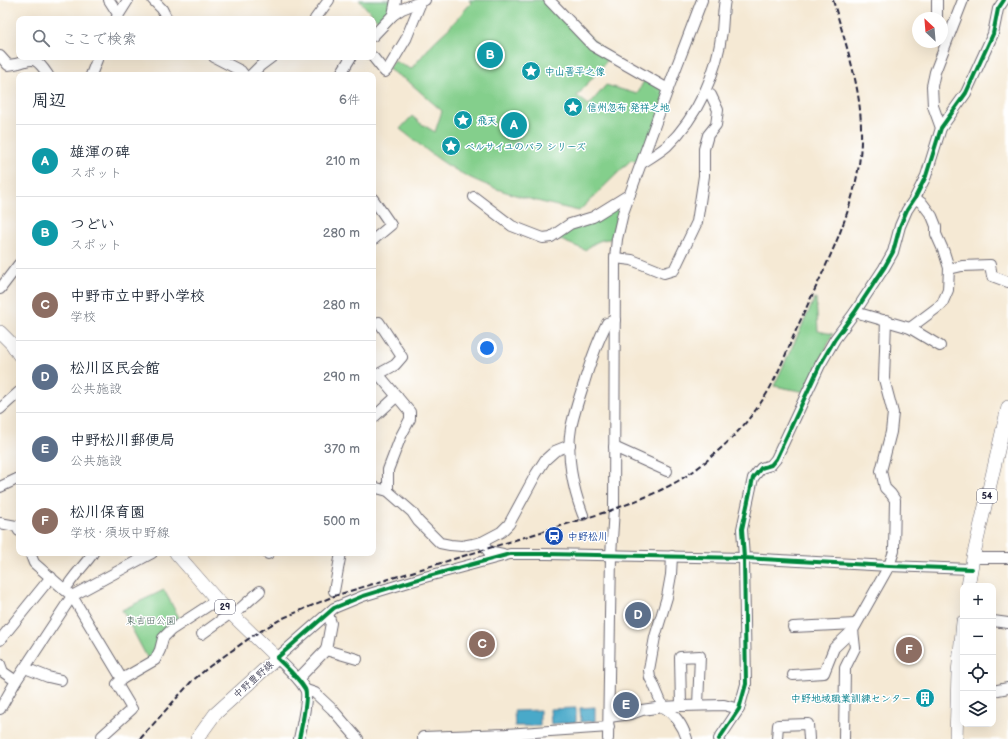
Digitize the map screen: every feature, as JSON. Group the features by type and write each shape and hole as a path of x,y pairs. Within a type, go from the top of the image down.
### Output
{"main road":[{"path":"0,332 12,344 16,351"},
{"name":"54","path":"969,583 1007,415"},
{"name":"中野豊野線","path":"179,556 217,600 277,658 215,714 197,739"},
{"path":"956,739 960,691"}],"street":[{"path":"109,0 117,16 128,0"},
{"path":"153,0 162,9 166,16"},
{"path":"317,16 329,0"},
{"path":"393,15 396,0"},
{"path":"549,0 593,46 668,89"},
{"path":"608,739 614,509 615,258 617,239 623,213 702,0"},
{"path":"642,163 667,146 689,120 705,92 716,64 722,32 725,0"},
{"path":"937,0 937,12"},
{"path":"948,38 960,11 963,0"},
{"path":"719,739 739,709 746,684 744,558 742,529 753,478 761,468 771,465 776,459 820,365 835,339 855,312 893,252 900,226 926,176 941,128 966,93 993,34 998,9 1004,0"},
{"path":"376,33 393,15 402,9 423,1"},
{"path":"375,60 385,72 388,69 406,39 423,1"},
{"path":"941,128 934,106 932,86 935,72 944,48"},
{"path":"0,56 8,65 17,64 26,60"},
{"path":"34,60 45,72"},
{"path":"92,72 97,60"},
{"path":"220,60 242,72"},
{"path":"254,72 268,60"},
{"path":"342,72 349,60"},
{"path":"615,258 632,260 664,274 674,270 697,222 704,176 704,148 708,135 716,125 718,110 711,95 705,92"},
{"path":"474,197 512,226 543,238 551,237 570,224 593,217 630,194"},
{"path":"910,328 942,304 948,290 949,268 936,234 936,226 932,216 923,204 915,198"},
{"path":"376,204 391,225 376,238"},
{"path":"949,268 990,265 992,276 1008,282"},
{"path":"0,289 16,268"},
{"path":"855,312 910,328 940,346"},
{"path":"583,515 573,483 570,445 571,428 589,366 607,323 615,320"},
{"path":"793,675 824,673 834,648 855,627 889,566 894,551 895,500 885,488 881,471 891,432 893,412 884,379 886,320"},
{"path":"379,322 402,357 395,365 376,376 397,396 410,412 410,419 401,436 388,470 388,491"},
{"path":"0,409 16,395"},
{"path":"376,415 397,396"},
{"path":"376,488 388,491 412,512 418,521 440,542 462,546 482,542 501,532 510,524 545,460 555,451 570,445"},
{"path":"614,447 667,471"},
{"path":"0,487 16,479"},
{"path":"0,523 16,526"},
{"path":"482,542 488,551 505,555"},
{"path":"358,739 315,693 306,690 298,679 277,658 334,608 363,596 425,577 505,555 547,554 744,558 889,566 972,564 1008,558"},
{"path":"31,556 34,563 68,593 122,679"},
{"path":"0,709 68,593 75,574 83,568 91,556"},
{"path":"68,593 146,556"},
{"path":"334,591 340,556"},
{"path":"672,556 671,575 667,597 655,637 649,670 650,678 663,707 668,710 680,723 687,739"},
{"path":"0,640 51,577"},
{"path":"202,634 232,614 260,591"},
{"path":"102,736 132,709 117,684 122,679 155,660 160,650 163,638 170,630 217,600"},
{"path":"298,679 326,650 331,623 328,614"},
{"path":"996,621 1008,623"},
{"path":"793,627 855,627"},
{"path":"844,739 845,668 855,648 855,627"},
{"path":"326,650 357,658"},
{"path":"681,706 680,657 700,656 698,705"},
{"path":"0,664 3,672 16,681"},
{"path":"25,668 48,677 61,680"},
{"path":"996,690 1008,688"},
{"path":"299,739 306,702 306,690"},
{"path":"423,739 423,737 506,734 541,735 609,722 642,710 663,707 724,705 739,709"},
{"path":"778,739 778,725 808,724 809,739"}],"green space":[{"path":"359,0 394,0 391,16 382,25 376,18 376,16 374,16"},
{"path":"469,0 549,0 611,56 577,96 589,105 606,85 637,94 646,77 668,89 642,163 631,160 579,211 515,195 484,184 440,160 400,129 412,116 435,132 442,111 409,82 388,69 394,61 411,69 471,3"},
{"path":"619,206 611,239 597,242 585,250 558,239 572,228"},
{"path":"815,298 818,331 833,334 805,392 774,386"},
{"name":"東吉田公園","path":"164,590 182,623 171,630 150,663 122,610"}],"water":[{"path":"595,707 595,721 581,722 580,708"},
{"path":"576,708 576,722 551,724 550,709"},
{"path":"540,710 540,726 515,726 514,711"}],"railway":[{"path":"140,739 191,682 210,666 254,635 281,619 334,596 609,511 664,489 701,466 737,433 764,398 779,371 833,249 850,203 856,179 860,155 861,130 858,97 852,64 833,0"}],"cycle path":[{"path":"719,739 739,709 746,684 744,558 742,529 753,478 761,468 771,465 776,459 820,365 835,339 855,312 893,252 900,226 926,176 941,128 966,93 993,34 998,9 1004,0"},
{"path":"299,739 306,698 305,689 295,676 277,658 334,608 363,596 425,577 510,554 744,558 971,569"}],"place":[{"name":"つどい","path":"490,55"},
{"name":"中山晋平之像","path":"531,71"},
{"name":"信州忽布 発祥之地","path":"573,107"},
{"name":"飛天","path":"463,120"},
{"name":"雄渾の碑","path":"514,125"},
{"name":"ベルサイユのバラ シリーズ","path":"451,146"},
{"name":"中野松川","path":"554,536"},
{"name":"松川区民会館","path":"638,615"},
{"name":"中野市立中野小学校","path":"482,644"},
{"name":"松川保育園","path":"909,650"},
{"name":"中野地域職業訓練センター","path":"925,698"},
{"name":"中野松川郵便局","path":"626,705"}]}
